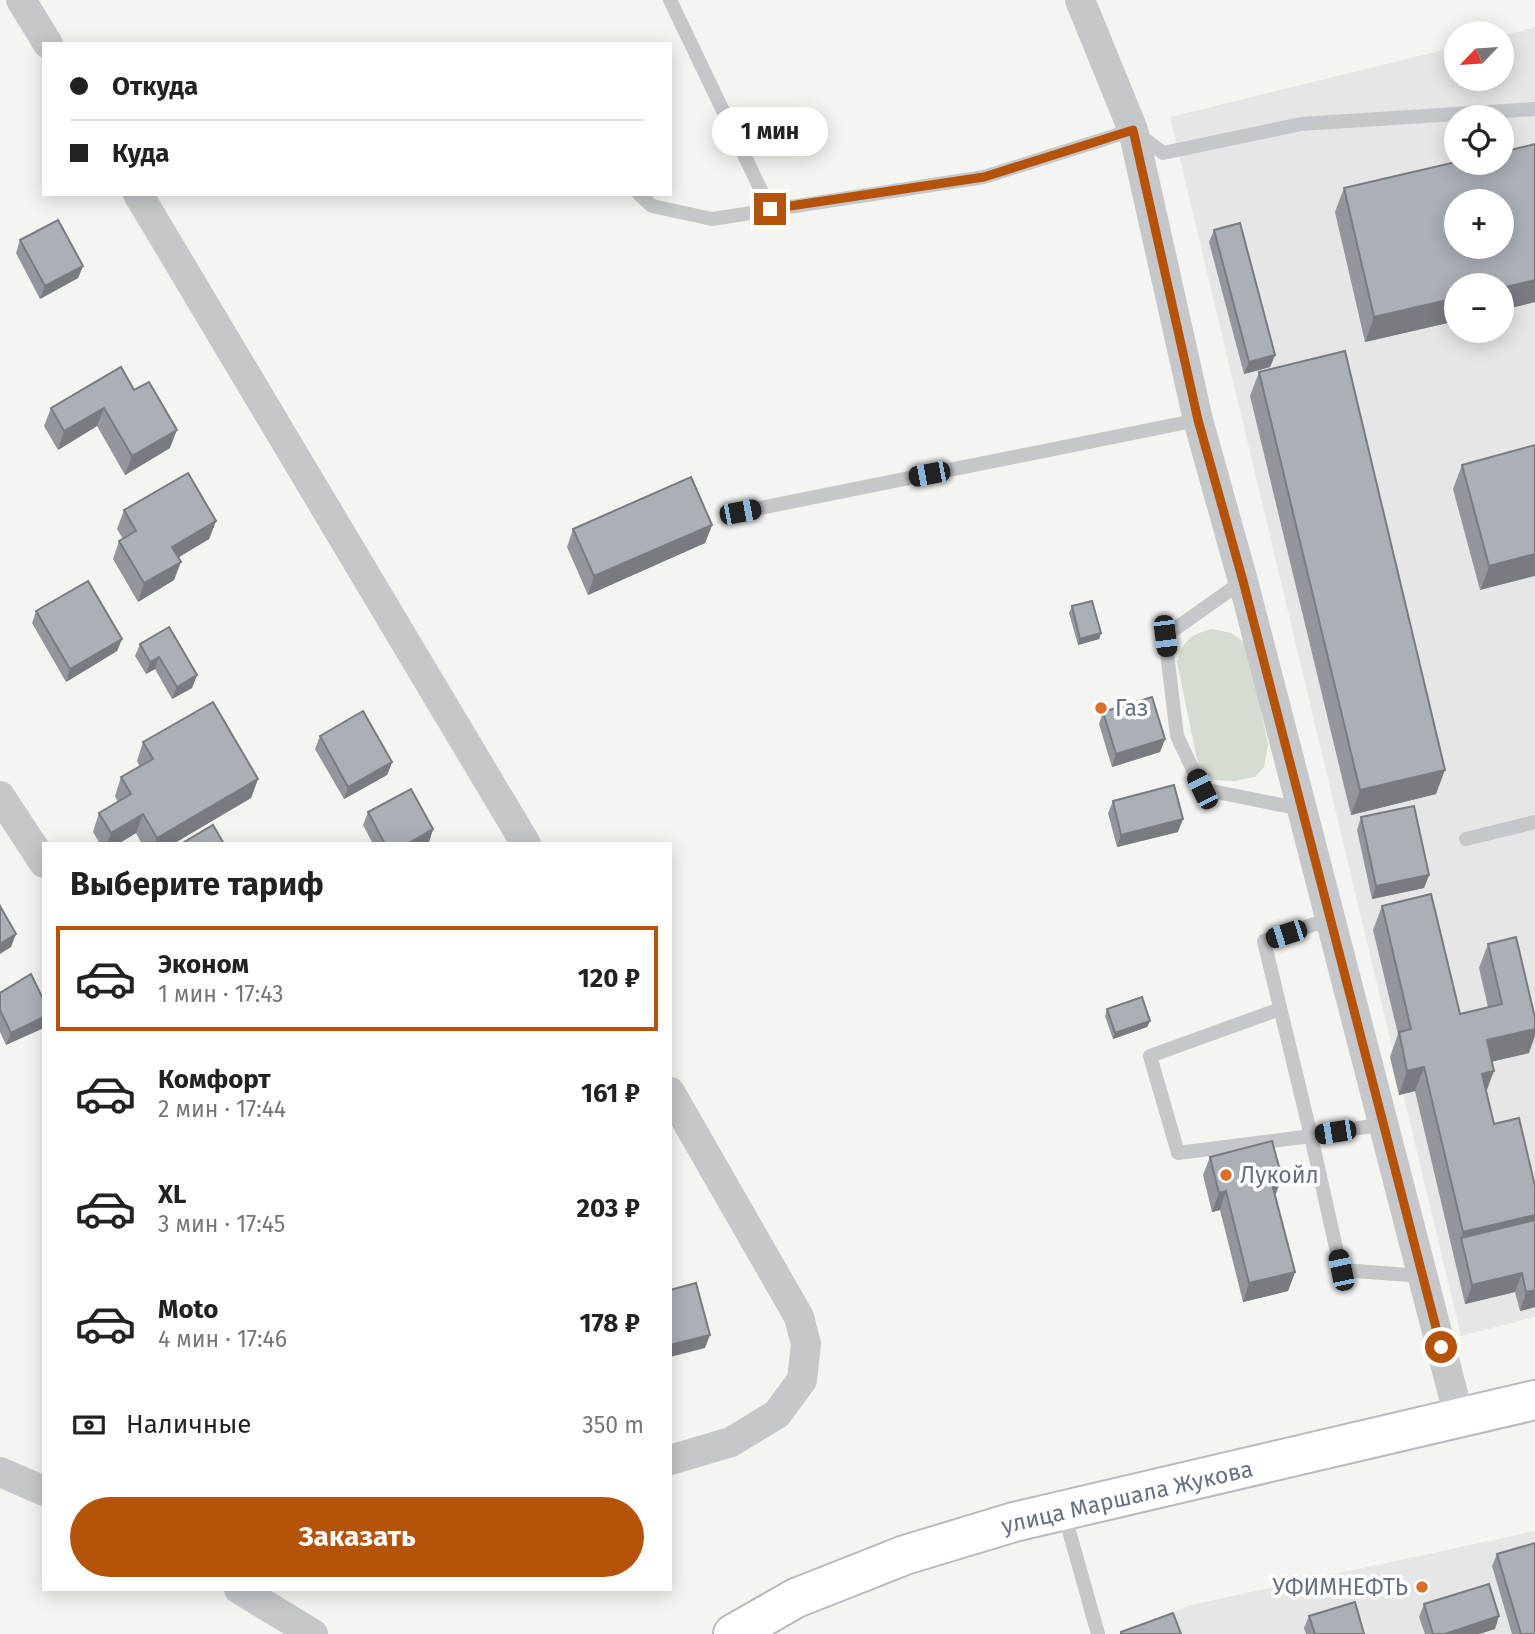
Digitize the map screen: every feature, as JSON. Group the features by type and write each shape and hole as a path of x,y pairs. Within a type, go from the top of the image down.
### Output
{"main road":[{"name":"улица Маршала Жукова","path":"733,1634 796,1598 905,1555 1014,1522 1535,1400"}],"street":[{"path":"21,0 47,42"},
{"path":"1080,0 1133,130 1198,420 1243,581 1459,1417"},
{"path":"139,196 525,842"},
{"path":"0,796 42,860"},
{"path":"672,1095 799,1317 806,1344 802,1380 776,1414 731,1442 672,1459"},
{"path":"0,1472 42,1490"},
{"path":"242,1591 313,1634"}],"lane":[{"path":"670,0 770,209"},
{"path":"641,196 652,206 712,219 984,177 1133,130 1163,153 1301,124 1535,109"},
{"path":"740,512 1198,420"},
{"path":"1243,581 1165,636 1177,736 1202,789 1301,808"},
{"path":"1466,839 1535,822"},
{"path":"1330,919 1264,941 1341,1270 1423,1276"},
{"path":"1280,1009 1150,1056 1178,1153 1383,1124"},
{"path":"1063,1512 1098,1634"}],"shaded area":[{"path":"1535,27 1535,1317 1461,1336 1170,117 1444,50 1444,91 1514,91 1514,33"},
{"path":"1212,629 1231,633 1248,645 1268,745 1264,767 1255,777 1235,781 1214,780 1199,769 1177,662 1189,639"},
{"path":"1535,1531 1535,1634 1123,1634 1191,1605"}],"building":[{"path":"1535,144 1535,280 1514,285 1514,273 1444,273 1444,301 1374,317 1344,188 1444,165 1444,175 1514,175 1514,149"},
{"path":"58,220 83,266 45,286 20,240"},
{"path":"1240,223 1275,355 1249,362 1214,230"},
{"path":"1345,351 1445,770 1360,790 1259,372"},
{"path":"121,367 134,390 149,382 177,430 132,456 104,408 64,431 51,408"},
{"path":"1535,445 1535,554 1489,566 1462,465"},
{"path":"188,473 216,521 172,547 181,562 144,583 119,541 136,531 124,510"},
{"path":"691,477 712,525 594,576 573,529"},
{"path":"88,581 122,639 70,669 36,611"},
{"path":"1092,601 1101,633 1080,639 1072,606"},
{"path":"169,627 197,675 177,687 159,657 150,662 140,644"},
{"path":"1152,697 1165,739 1116,754 1103,712"},
{"path":"213,702 258,779 157,838 143,814 111,833 99,813 131,794 121,777 153,759 143,742"},
{"path":"363,711 392,762 348,787 320,736"},
{"path":"1174,785 1183,819 1121,835 1113,801"},
{"path":"411,789 433,829 410,842 384,842 368,812"},
{"path":"1414,806 1429,875 1376,886 1361,817"},
{"path":"213,825 223,842 184,842"},
{"path":"1431,894 1460,1014 1502,1004 1488,944 1516,937 1535,1018 1535,1029 1487,1040 1494,1071 1482,1074 1494,1124 1519,1118 1535,1186 1535,1215 1463,1232 1424,1067 1407,1071 1399,1032 1411,1029 1382,906"},
{"path":"0,906 16,934 0,944"},
{"path":"31,974 42,997 42,1018 11,1033 0,1010 0,993"},
{"path":"1142,997 1150,1021 1115,1033 1107,1009"},
{"path":"1272,1141 1282,1178 1271,1180 1295,1272 1249,1283 1226,1191 1219,1193 1210,1157"},
{"path":"1535,1220 1535,1290 1526,1292 1522,1273 1472,1285 1461,1238"},
{"path":"696,1283 710,1335 672,1344 672,1289"},
{"path":"1535,1543 1535,1634 1521,1634 1497,1554"},
{"path":"1489,1584 1499,1616 1445,1634 1433,1634 1424,1604"},
{"path":"1355,1602 1364,1634 1315,1634 1309,1616"},
{"path":"1173,1613 1181,1634 1121,1634 1121,1632"}],"place":[{"name":"Газ","path":"1101,708"},
{"name":"Лукойл","path":"1226,1175"},
{"name":"УФИМНЕФТЬ","path":"1422,1587"}],"route":[{"path":"770,209 984,177 1133,130 1198,420 1243,581 1441,1347"}]}
